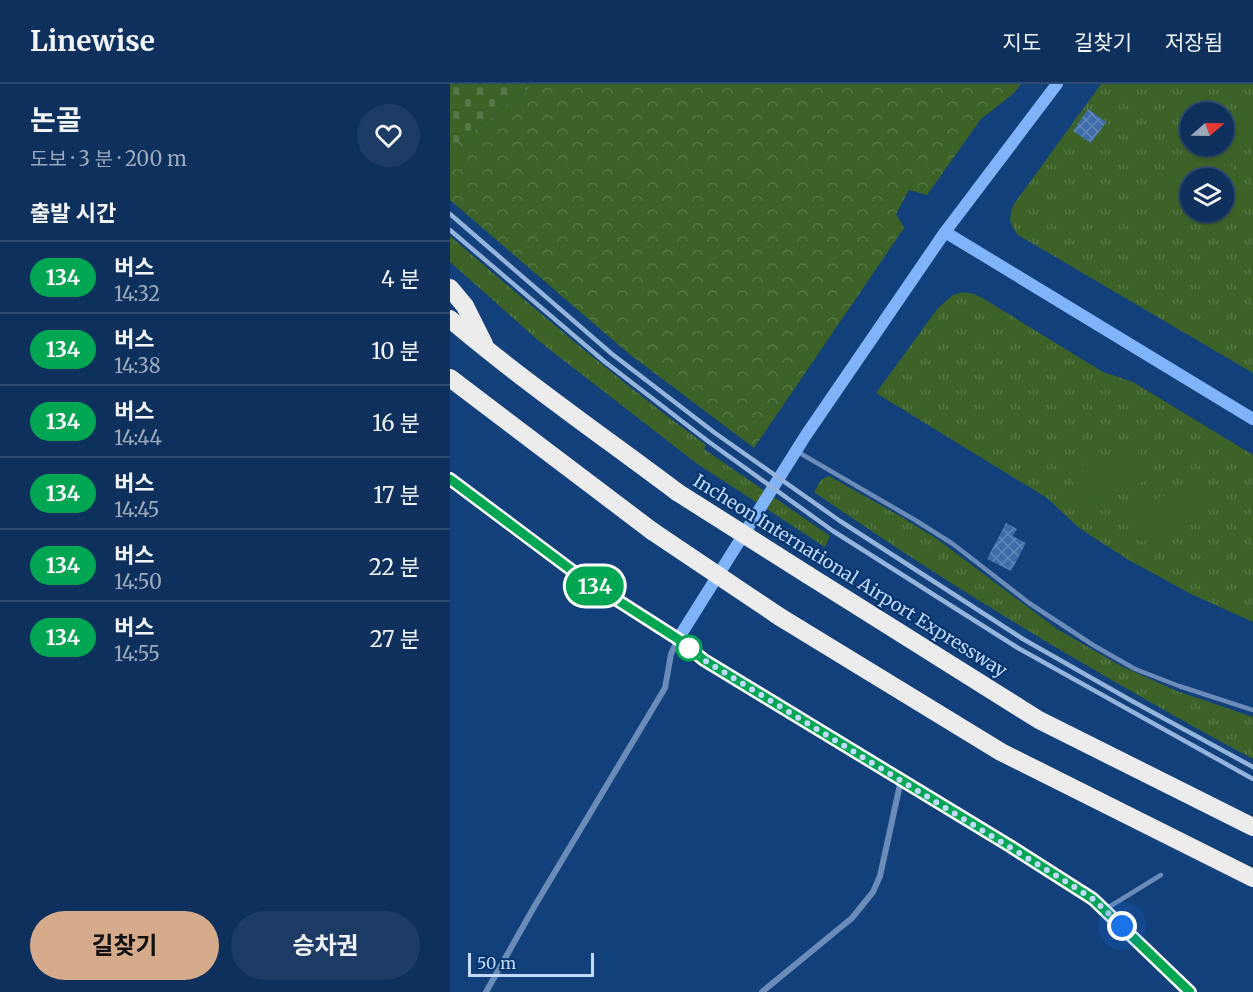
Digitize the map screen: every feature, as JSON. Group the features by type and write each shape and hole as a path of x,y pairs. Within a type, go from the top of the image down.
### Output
{"highway":[{"path":"450,288 465,306 487,351"},
{"name":"Incheon International Airport Expressway","path":"450,319 487,351 678,492 808,575 1039,720 1253,827"},
{"path":"450,378 652,531 780,617 1000,752 1253,878"}],"street":[{"path":"486,992 665,688 671,654 678,639 796,451 945,232 1057,84"},
{"path":"945,232 1253,419"},
{"path":"450,479 578,575 678,639 704,660 1093,899 1190,992"},
{"path":"762,992 852,918 873,892 880,876 901,780"}],"lane":[{"path":"796,451 944,538 1056,622 1135,669 1253,710"},
{"path":"1104,910 1161,875"}],"green space":[{"path":"450,84 534,84 450,149"},
{"path":"534,84 1021,84 1013,94 981,119 927,195 909,190 896,214 904,228 754,448 628,353 450,200 450,149"},
{"path":"1101,84 1253,84 1253,373 1018,235 1010,220 1014,204"},
{"path":"1253,112 1253,132 1236,144 1234,126"},
{"path":"1200,156 1225,156 1232,168 1180,168"},
{"path":"1180,168 1180,208 1175,211 1157,182"},
{"path":"450,236 544,317 706,445 704,449 830,536 825,547 696,463 540,342 450,262"},
{"path":"963,292 984,299 1103,372 1133,382 1253,455 1253,622 1191,594 1127,559 1079,528 1047,498 876,393 938,308 953,295"},
{"path":"1136,447 1148,480 1081,504 1069,471"},
{"path":"829,476 937,539 1057,629 1121,666 1177,691 1253,717 1253,759 1030,632 867,528 814,492 821,480"},
{"path":"1196,484 1208,517 1141,541 1129,509"}],"building":[{"path":"1088,109 1106,122 1091,143 1073,131"},
{"path":"1006,523 1017,529 1013,536 1026,543 1011,571 987,559"}],"railway":[{"path":"450,214 612,354 715,433 840,521 1023,639 1253,767"},
{"path":"450,230 605,362 709,442 833,531 1018,648 1253,779"}],"bus line":[{"name":"134","path":"450,479 578,575 678,639 704,660 1093,899 1190,992"}],"route":[{"path":"689,648 704,660 1093,899 1122,926"}]}
